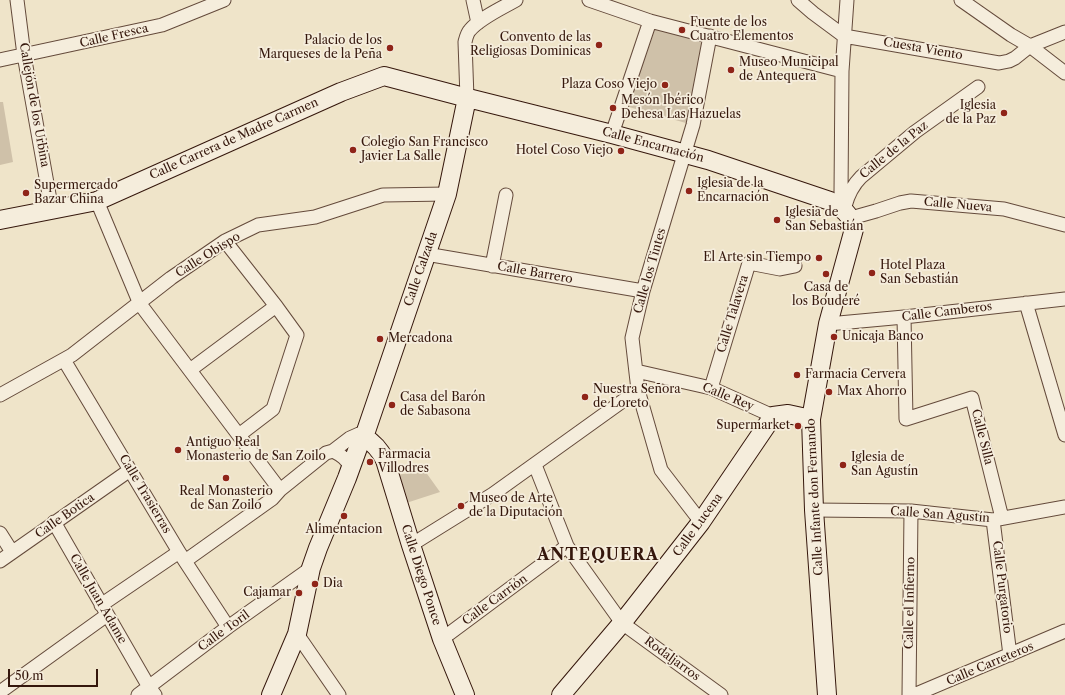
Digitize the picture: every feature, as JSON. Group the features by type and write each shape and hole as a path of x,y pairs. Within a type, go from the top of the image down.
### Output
{"street":[{"name":"Callejón de los Urbina","path":"17,0 24,55 52,210"},
{"name":"Calle Fresca","path":"0,60 162,25 224,0"},
{"path":"473,0 478,23"},
{"path":"467,98 465,42 470,30 478,23 516,0"},
{"path":"589,0 650,21 842,71"},
{"path":"798,0 812,13 844,36"},
{"path":"842,210 842,71 847,0"},
{"path":"961,0 1011,35 1030,46 1065,73"},
{"path":"612,134 650,21"},
{"path":"1030,46 1065,32"},
{"name":"Calle los Tintes","path":"701,522 661,470 638,390 632,338 643,291 693,125 710,36"},
{"name":"Cuesta Viento","path":"844,36 1002,62 1015,58 1030,46"},
{"name":"Calle Carrera de Madre Carmen","path":"0,220 97,201 341,92 384,76 467,98"},
{"name":"Calle de la Paz","path":"842,210 855,183 861,177 915,132 978,87"},
{"name":"Calle Encarnación","path":"467,98 612,134 708,160 842,210"},
{"name":"Calle Calzada","path":"271,695 297,634 311,568 351,468 359,444 364,437 447,194 467,98"},
{"name":"Calle Obispo","path":"0,395 64,360 140,304 171,278 225,241 258,225 315,217 383,195 447,194"},
{"path":"492,266 506,195"},
{"path":"97,201 140,304 280,490"},
{"name":"Calle Nueva","path":"842,210 876,211 911,201 1004,209 1065,225"},
{"name":"Calle Infante don Fernando","path":"827,695 814,510 810,419 828,324 848,255 854,228 842,210"},
{"path":"225,241 297,335 273,409 239,435"},
{"name":"Calle Barrero","path":"426,254 643,291"},
{"name":"Calle Talavera","path":"711,388 749,263 780,269 796,266"},
{"name":"Calle Camberos","path":"828,324 1065,299"},
{"path":"1026,303 1065,436"},
{"path":"190,370 276,306"},
{"name":"Calle Silla","path":"904,317 906,419 972,398 997,519"},
{"name":"Calle Trasierras","path":"64,360 182,556 228,627"},
{"name":"Calle Rey","path":"636,371 711,388 774,416"},
{"path":"411,545 535,465 638,390"},
{"name":"Calle Diego Ponce","path":"372,412 382,454 411,545 442,639 465,695"},
{"path":"774,416 788,414 810,419"},
{"name":"Calle Lucena","path":"561,695 622,623 701,522 774,416"},
{"path":"0,692 104,610 182,556 272,499 280,490 326,453 333,451 350,438 360,434 364,437"},
{"name":"Calle Diego Ponce","path":"364,437 372,442 382,454"},
{"path":"333,451 344,457 349,462 351,468"},
{"name":"Rodaljarros","path":"535,465 567,546 622,623 722,695"},
{"name":"Calle Botica","path":"0,561 130,470"},
{"name":"Calle San Agustín","path":"814,510 911,511 997,519 1065,508"},
{"name":"Calle el Infierno","path":"909,695 911,511"},
{"name":"Calle Purgatorio","path":"997,519 1010,655"},
{"name":"Calle Juan Adame","path":"54,522 152,691"},
{"path":"0,533 12,552"},
{"name":"Calle Carrión","path":"442,639 567,546"},
{"name":"Calle Toril","path":"138,695 152,691 228,627 311,568"},
{"name":"Calle Carreteros","path":"914,695 1065,631"},
{"path":"297,634 339,695"}],"shaded area":[{"name":"Plaza Coso Viejo","path":"650,21 710,36 693,125 622,105"},
{"path":"0,102 3,102 13,162 0,165"},
{"path":"425,471 440,492 400,505 389,476"}],"place":[{"name":"Fuente de los Cuatro Elementos","path":"682,30"},
{"name":"Convento de las Religiosas Dominicas","path":"599,45"},
{"name":"Palacio de los Marqueses de la Peña","path":"390,48"},
{"name":"Museo Municipal de Antequera","path":"731,70"},
{"name":"Plaza Coso Viejo","path":"665,85"},
{"name":"Mesón Ibérico Dehesa Las Hazuelas","path":"613,108"},
{"name":"Iglesia de la Paz","path":"1004,113"},
{"name":"Colegio San Francisco Javier La Salle","path":"353,150"},
{"name":"Hotel Coso Viejo","path":"621,151"},
{"name":"Iglesia de la Encarnación","path":"689,191"},
{"name":"Supermercado Bazar China","path":"26,193"},
{"name":"Iglesia de San Sebastián","path":"777,220"},
{"name":"El Arte sin Tiempo","path":"819,258"},
{"name":"Hotel Plaza San Sebastián","path":"872,273"},
{"name":"Casa de los Bouderé","path":"826,274"},
{"name":"Unicaja Banco","path":"834,337"},
{"name":"Mercadona","path":"380,339"},
{"name":"Farmacia Cervera","path":"797,375"},
{"name":"Max Ahorro","path":"829,392"},
{"name":"Nuestra Señora de Loreto","path":"585,397"},
{"name":"Casa del Barón de Sabasona","path":"392,405"},
{"name":"Supermarket","path":"798,426"},
{"name":"Antiguo Real Monasterio de San Zoilo","path":"178,450"},
{"name":"Farmacia Villodres","path":"370,462"},
{"name":"Iglesia de San Agustín","path":"843,465"},
{"name":"Real Monasterio de San Zoilo","path":"226,478"},
{"name":"Museo de Arte de la Diputación","path":"461,506"},
{"name":"Alimentacion","path":"344,516"},
{"name":"Dia","path":"315,584"},
{"name":"Cajamar","path":"299,593"}],"district":[{"name":"ANTEQUERA","path":"598,555"}]}
